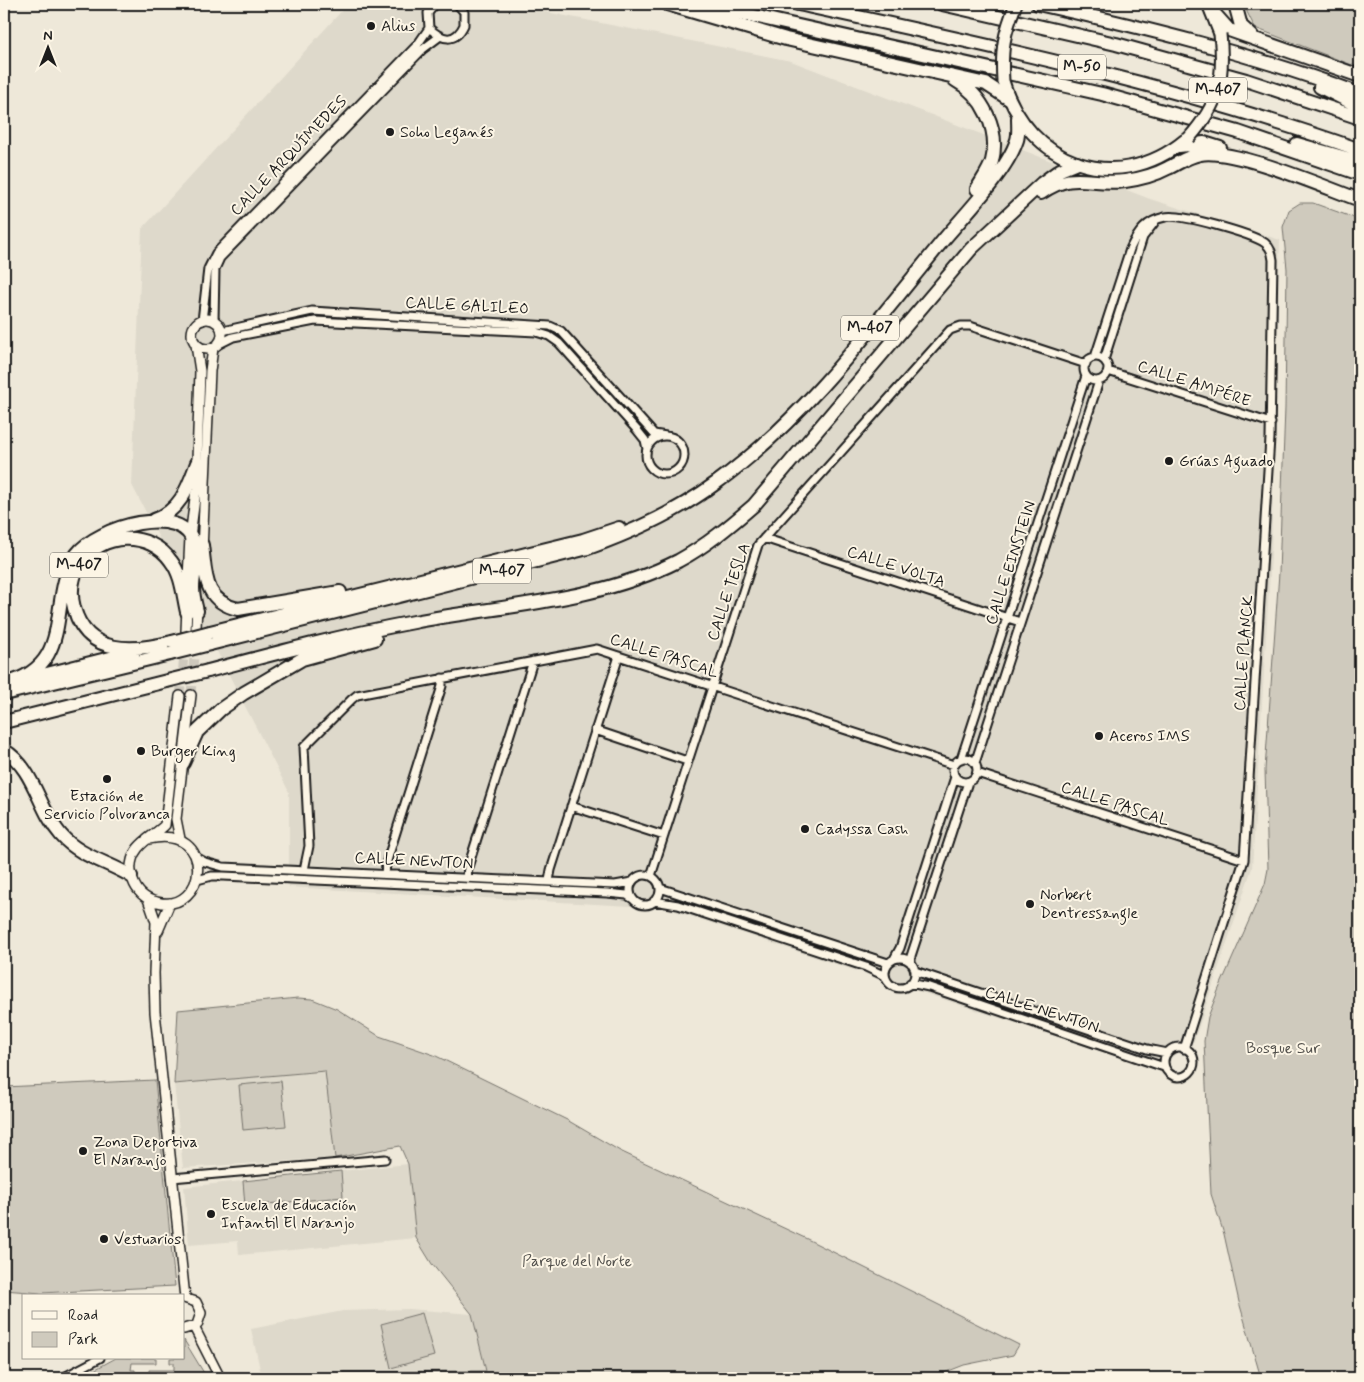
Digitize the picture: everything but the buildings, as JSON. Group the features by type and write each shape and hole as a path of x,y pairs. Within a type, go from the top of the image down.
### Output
{"highway":[{"path":"667,4 786,39 986,84 1009,100"},
{"path":"700,4 1102,94 1238,132 1360,174"},
{"name":"M-50","path":"798,4 1122,76 1238,109 1360,150"},
{"name":"M-50","path":"942,4 1125,47 1246,80 1360,118"},
{"name":"M-407","path":"1016,4 1005,30 1001,54 1003,81 1009,100 1018,118 1040,142 1060,156 1077,163 1094,166 1127,167 1151,161 1184,142 1206,118 1216,98 1223,61 1220,34 1211,8"},
{"path":"1038,4 1120,22 1246,57 1360,94"},
{"path":"1236,4 1241,26 1262,43"},
{"path":"1211,8 1228,30 1360,76"},
{"path":"1246,57 1319,86 1360,107"},
{"path":"949,76 968,88 980,101 989,118 993,133 992,158 989,168 959,221"},
{"name":"M-407","path":"4,694 210,638 588,548 634,532 716,483 769,438 820,389 1006,162 1018,139 1018,118"},
{"path":"1238,132 1292,143 1360,162"},
{"path":"1184,142 1212,145 1360,200"},
{"path":"1008,216 1049,188 1066,180 1108,182 1137,179 1158,173 1197,154 1216,153 1269,166"},
{"name":"M-407","path":"4,722 303,646 414,622 582,594 638,579 680,560 721,533 754,505 971,249 1053,174 1077,163"},
{"name":"M-407","path":"210,638 387,588 583,540 627,526 706,480 769,438"},
{"name":"M-407","path":"10,683 37,668 47,656 59,627 64,584 77,554 100,536 154,520 174,509 186,494 197,463"},
{"path":"154,520 169,523 182,529 195,546 192,611"},
{"name":"M-407","path":"171,648 146,649 107,646 92,637 81,624 72,593 76,572 88,555 113,540 136,539 150,543 171,560 192,611"},
{"name":"M-407","path":"202,544 206,578 210,592 216,600 225,606 238,609 319,595 387,588"},
{"name":"M-407","path":"183,763 197,732 244,692 302,659 393,634 414,622"},
{"name":"M-407","path":"10,683 146,649"},
{"path":"4,750 16,758 25,770 55,828 63,838 92,858 131,876"}],"street":[{"name":"CALLE ARQUÍMEDES","path":"202,320 208,269 216,254 418,44 429,28 428,13 435,4"},
{"name":"CALLE ARQUÍMEDES","path":"214,321 215,269 220,258 423,49 439,37 449,38 462,31 465,18 458,4"},
{"path":"429,28 439,37"},
{"name":"CALLE PLANCK","path":"1154,222 1166,216 1185,216 1257,239 1271,250 1273,260 1271,423 1244,860 1184,1049"},
{"path":"1154,222 1143,237 1104,360 1108,371 1107,375 1099,381 1092,380 1086,376 1086,364 1095,357 1137,234 1144,226 1154,222"},
{"name":"CALLE GALILEO","path":"222,331 312,311 550,326 561,331 654,434 666,436"},
{"path":"186,631 192,611 202,544 210,371 222,331 214,321 202,320 193,330 192,335 196,345 200,371 196,490 190,537"},
{"name":"CALLE GALILEO","path":"216,346 233,336 315,321 536,332 549,336 559,343 637,430 645,440 647,449"},
{"name":"CALLE TESLA","path":"651,876 754,556 764,538 950,330 961,326 970,326 1086,364"},
{"path":"196,345 207,349 216,346"},
{"path":"1095,357 1104,360"},
{"name":"CALLE AMPÉRE","path":"1108,371 1271,423"},
{"name":"CALLE EINSTEIN","path":"961,759 1086,376"},
{"name":"CALLE EINSTEIN","path":"975,763 1099,381"},
{"path":"666,436 682,446 684,456 678,469 666,474 655,472 648,463 647,449 653,441 666,436"},
{"name":"CALLE VOLTA","path":"764,538 1020,622"},
{"path":"192,611 196,628"},
{"name":"CALLE PASCAL","path":"304,870 309,846 304,747 357,695 596,649 954,765"},
{"path":"550,881 550,870 619,656"},
{"path":"467,877 468,868 533,661"},
{"path":"385,874 386,864 442,686 442,678"},
{"path":"180,839 176,819 191,695"},
{"path":"149,839 166,835 180,839 189,846 196,857 199,872 197,880 184,897 170,903 158,903 148,899 136,888 131,876 132,858 138,848 165,825 180,696"},
{"path":"595,730 687,761"},
{"path":"885,976 891,961 900,948 955,777 954,765 961,759 969,759 975,763 977,773 974,779 968,782 960,781 955,777"},
{"name":"CALLE PASCAL","path":"977,773 1244,860"},
{"path":"911,963 905,959 891,961 660,888 656,880 651,876 637,877 632,882 630,890 633,899 642,904 654,901 678,905 866,967 885,976 894,986 905,986 910,983 914,971 911,956 968,782"},
{"path":"571,806 664,836"},
{"name":"CALLE NEWTON","path":"196,857 205,862 224,867 615,884 632,882"},
{"name":"CALLE NEWTON","path":"197,880 212,876 223,876 606,893 627,895 633,899"},
{"path":"654,901 660,888"},
{"path":"148,899 156,922 155,1002 184,1294"},
{"path":"156,936 170,903"},
{"name":"CALLE NEWTON","path":"914,971 1147,1049 1167,1053"},
{"name":"CALLE NEWTON","path":"910,983 976,1002 1164,1066"},
{"path":"1175,1048 1184,1049 1193,1060 1188,1073 1174,1076 1164,1066 1167,1053 1175,1048"},
{"path":"172,1178 385,1159"},
{"path":"185,1298 196,1302 200,1308 201,1318 194,1327 185,1329"},
{"path":"194,1327 220,1378"},
{"path":"62,1378 96,1360"}],"shaded area":[{"path":"348,4 506,4 791,61 1150,199 1280,240 1271,555 1252,868 1194,1041 1155,1069 666,908 289,887 289,792 132,485 142,229"},
{"path":"325,1071 335,1158 183,1168 174,1084"},
{"path":"408,1164 416,1238 239,1255 238,1241 189,1245 184,1187"},
{"path":"409,1309 472,1314 486,1372 343,1372 321,1378 262,1378 251,1329 343,1311"}],"green space":[{"path":"1247,4 1360,4 1360,68 1255,28 1247,12"},
{"name":"Bosque Sur","path":"1300,203 1313,203 1360,220 1360,1378 1261,1378 1239,1302 1224,1234 1211,1194 1204,1041 1208,1017 1265,884 1268,869 1265,770 1279,573 1285,408 1287,269 1283,227 1289,210"},
{"name":"Parque del Norte","path":"298,998 312,999 337,1009 379,1036 434,1055 567,1120 620,1151 807,1239 1019,1345 1013,1355 964,1365 931,1378 344,1378 343,1372 486,1371 472,1314 432,1264 416,1238 408,1164 400,1146 335,1158 325,1071 174,1084 178,1010"},
{"name":"Zona Deportiva El Naranjo","path":"155,1080 175,1286 41,1293 4,1290 4,1087"},
{"path":"281,1081 286,1126 243,1130 239,1085"},
{"path":"341,1171 343,1197 245,1206 243,1181"},
{"path":"422,1313 434,1356 391,1368 381,1324"},
{"path":"185,1342 207,1378 153,1378 153,1376 149,1376 149,1370 174,1370 174,1363 170,1363 170,1360 185,1360"},
{"path":"112,1360 156,1360 156,1363 132,1363 131,1370 135,1370 135,1376 79,1378"}],"tunnel":[{"path":"191,695 195,643"},
{"path":"180,696 185,646"}],"place":[{"name":"Alius","path":"371,26"},
{"name":"Soho Leganés","path":"390,132"},
{"name":"Grúas Aguado","path":"1169,461"},
{"name":"Aceros IMS","path":"1099,736"},
{"name":"Burger King","path":"141,751"},
{"name":"Estación de Servicio Polvoranca","path":"107,779"},
{"name":"Cadyssa Cash","path":"805,829"},
{"name":"Norbert Dentressangle","path":"1030,904"},
{"name":"Zona Deportiva El Naranjo","path":"83,1151"},
{"name":"Escuela de Educación Infantil El Naranjo","path":"211,1214"},
{"name":"Vestuarios","path":"104,1239"}]}
